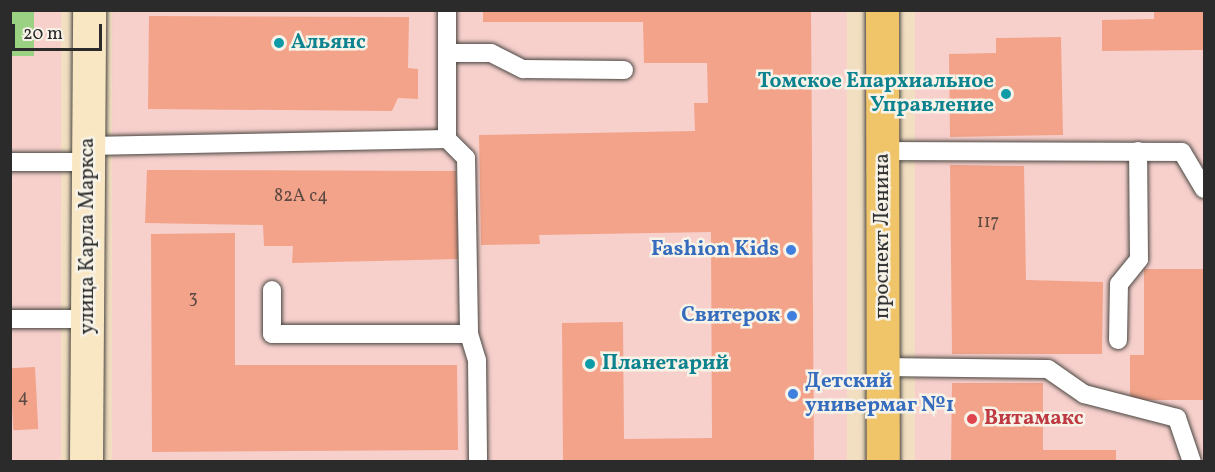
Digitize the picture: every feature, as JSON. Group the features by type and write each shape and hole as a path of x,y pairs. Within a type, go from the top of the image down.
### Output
{"main road":[{"name":"проспект Ленина","path":"882,10 883,462"}],"street":[{"name":"улица Карла Маркса","path":"86,462 90,10"}],"lane":[{"path":"447,10 447,140"},
{"path":"447,53 491,53 523,69 624,70"},
{"path":"10,162 88,154 447,140 466,158 469,334 477,360 478,462"},
{"path":"883,151 1182,152 1204,189"},
{"path":"1118,340 1119,284 1139,260 1138,151"},
{"path":"272,290 272,334 469,334"},
{"path":"10,319 87,319"},
{"path":"882,367 1048,369 1084,394 1178,418 1192,462"}],"shaded area":[{"path":"10,11 61,11 61,461 10,461"},
{"path":"112,11 847,11 847,462 112,462"},
{"path":"915,11 1204,11 1204,461 915,461"}],"green space":[{"path":"10,11 34,11 34,56 10,56"}],"building":[{"path":"483,10 811,10 814,462 563,462 562,323 623,322 624,439 712,438 711,232 539,235 540,244 481,245 479,135 695,131 694,103 708,103 707,63 644,63 643,22 483,22"},
{"path":"1154,10 1204,10 1204,50 1102,51 1102,20 1154,19"},
{"name":"Альянс","path":"149,16 409,17 408,68 418,69 418,99 398,98 392,111 148,109"},
{"name":"Томское Епархиальное Управление","path":"1061,37 1063,135 950,137 949,54 996,53 996,38"},
{"path":"950,165 1024,166 1026,280 1103,282 1102,354 952,354"},
{"path":"147,170 456,171 458,259 292,263 293,246 264,246 263,225 145,223"},
{"path":"235,233 235,365 457,365 458,450 152,452 151,234"},
{"path":"1144,269 1204,269 1204,400 1130,400 1130,355 1144,355"},
{"path":"35,367 38,429 13,430 10,368"},
{"path":"952,383 1043,383 1043,450 1116,450 1116,462 951,462"}],"place":[{"name":"Альянс","path":"279,43"},
{"name":"Томское Епархиальное Управление","path":"1006,94"},
{"name":"Fashion Kids","path":"791,250"},
{"name":"Свитерок","path":"792,316"},
{"name":"Планетарий","path":"590,364"},
{"name":"Детский универмаг №1","path":"793,394"},
{"name":"Витамакс","path":"972,419"}]}
